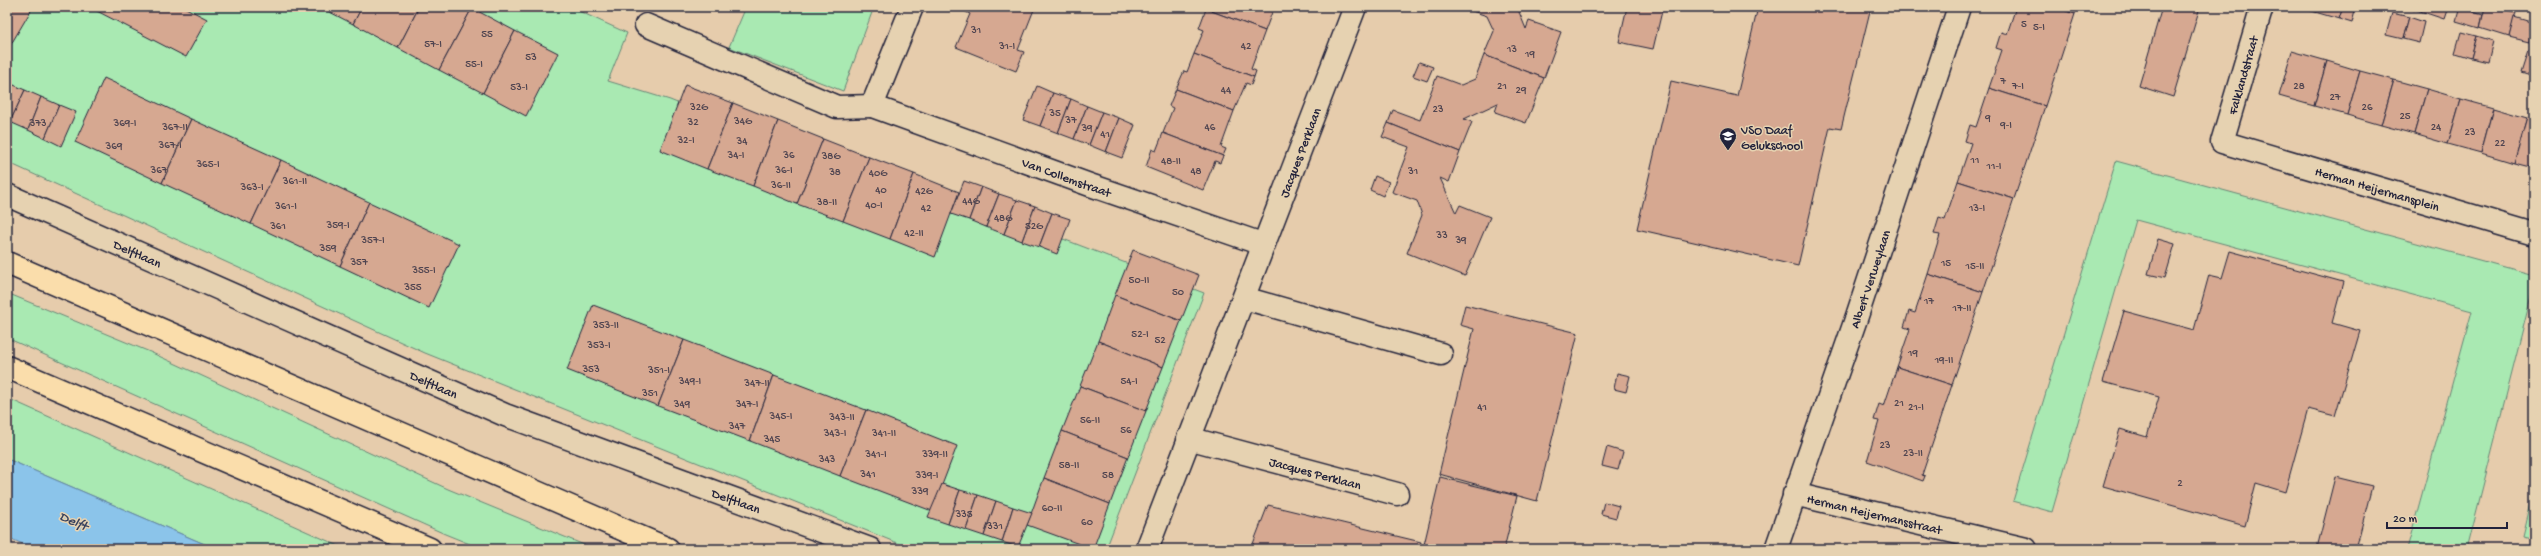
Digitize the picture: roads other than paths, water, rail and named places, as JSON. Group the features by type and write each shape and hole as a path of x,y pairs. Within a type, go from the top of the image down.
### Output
{"main road":[{"path":"7,263 668,549"},
{"path":"7,367 430,549"}],"street":[{"path":"872,106 912,7"},
{"name":"Jacques Perklaan","path":"1147,549 1188,438 1244,298 1262,244 1355,7"},
{"name":"Albert Verweylaan","path":"1776,549 1857,316 1959,7"},
{"name":"Falklandstraat","path":"2222,142 2262,7"},
{"name":"Van Collemstraat","path":"646,25 837,107 872,106 1090,185 1262,244"},
{"name":"Herman Heijermansplein","path":"2222,142 2534,234"},
{"name":"Delftlaan","path":"7,195 506,415 870,549"},
{"path":"1244,298 1441,354"},
{"name":"Jacques Perklaan","path":"1188,438 1397,494"},
{"name":"Herman Heijermansstraat","path":"1794,494 2026,549"}],"water":[{"name":"Delft","path":"7,459 216,549 34,549 7,537"}],"place":[{"name":"VSO Daaf Gelukschool","path":"1728,151"}]}
